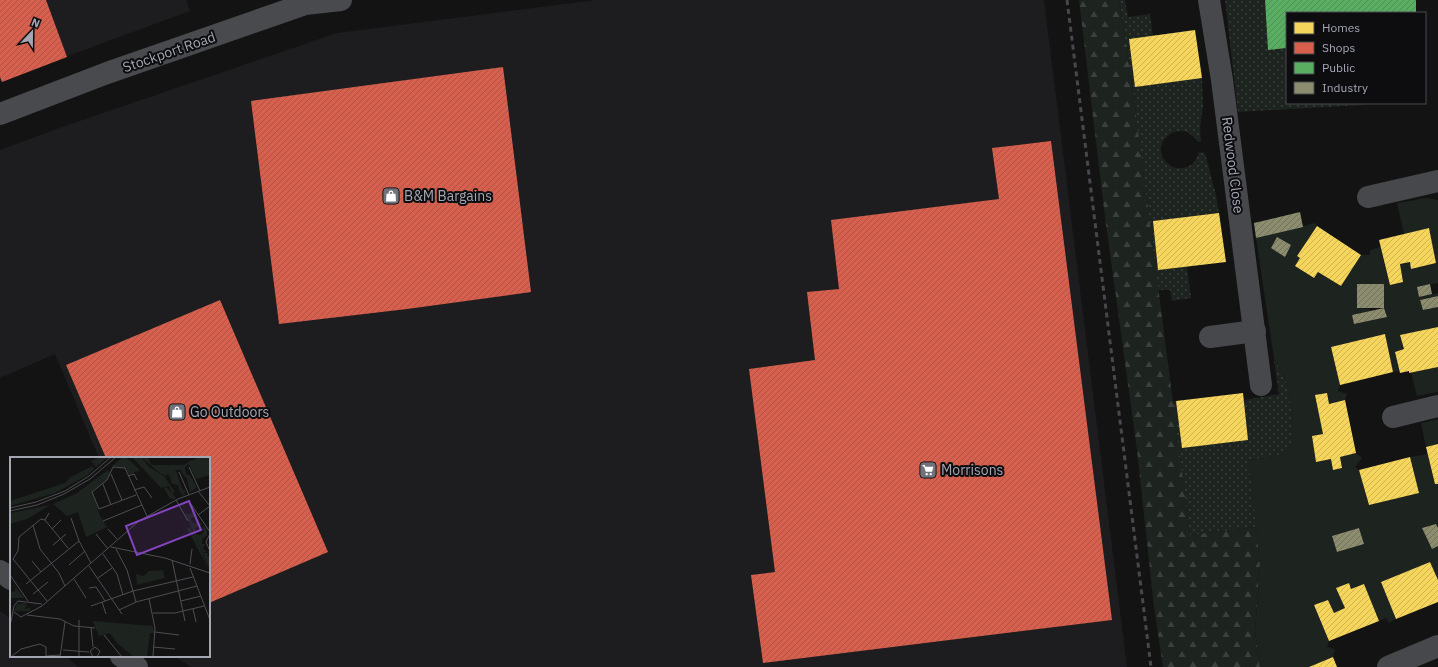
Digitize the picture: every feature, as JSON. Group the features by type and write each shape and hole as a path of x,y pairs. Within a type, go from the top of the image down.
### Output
{"main road":[{"name":"Stockport Road","path":"0,114 107,73 305,4 341,0"},
{"path":"0,571 10,578"},
{"path":"122,657 137,667"}],"street":[{"name":"Redwood Close","path":"1209,0 1222,80 1261,385"},
{"path":"1368,197 1438,181"},
{"path":"1210,337 1255,330"},
{"path":"1393,417 1438,406"},
{"path":"1388,667 1438,646"}],"shaded area":[{"path":"0,0 186,0 190,11 0,81"},
{"path":"596,0 1044,0 1127,667 191,667 176,657 210,657 210,457 99,457 55,354 0,378 0,150 62,127 337,33"},
{"path":"0,611 10,618 10,657 65,657 79,667 0,667"}],"green space":[{"path":"1079,0 1119,0 1133,91 1190,535 1257,527 1260,565 1255,631 1260,667 1163,667 1154,607 1137,450 1105,217"},
{"path":"1119,0 1125,0 1128,17 1150,14 1153,36 1129,39 1135,87 1202,78 1203,106 1200,127 1201,142 1197,141 1190,134 1183,131 1175,132 1164,140 1161,147 1162,155 1166,162 1170,165 1180,168 1191,165 1197,158 1199,152 1205,153 1219,213 1153,221 1158,269 1187,266 1191,298 1172,301 1170,290 1158,290 1133,91"},
{"path":"1225,0 1265,0 1268,49 1286,48 1286,104 1362,104 1362,105 1238,112"},
{"path":"1426,198 1438,200 1438,283 1417,287 1419,297 1438,293 1438,296 1420,300 1423,310 1438,307 1438,327 1400,335 1404,349 1395,352 1399,371 1393,372 1385,334 1331,347 1340,385 1338,391 1347,394 1345,400 1329,404 1315,395 1323,434 1312,436 1316,462 1331,459 1333,470 1342,468 1340,457 1356,453 1362,458 1355,467 1359,470 1369,505 1419,493 1410,457 1428,454 1435,484 1438,484 1438,528 1436,524 1422,528 1432,548 1438,546 1438,580 1430,562 1381,582 1396,619 1389,623 1386,618 1379,621 1364,584 1351,589 1348,583 1337,588 1345,608 1334,613 1328,600 1314,606 1329,641 1327,647 1335,649 1333,657 1309,667 1260,667 1255,631 1260,565 1249,460 1273,457 1285,453 1290,448 1293,428 1289,392 1283,373 1274,359 1256,238 1315,223 1317,226 1297,255 1300,258 1295,266 1313,278 1318,272 1341,286 1361,255 1370,255 1370,250 1380,247 1390,285 1403,282 1400,264 1410,262 1412,269 1436,263 1429,228 1404,234 1397,203","holes":["1384,284 1384,308 1387,317 1354,324 1352,315 1370,311 1370,309 1357,308 1357,285","1359,528 1364,544 1337,552 1332,536"]},
{"path":"1274,360 1284,375 1289,392 1293,428 1292,439 1290,448 1283,455 1249,460 1257,527 1190,535 1172,401 1176,401 1182,448 1248,440 1244,400 1279,394"},
{"path":"1438,367 1438,392 1417,396 1411,372"},
{"path":"1438,419 1438,444 1426,447 1421,423"}],"building: Homes":[{"path":"1195,30 1202,78 1135,87 1129,39"},
{"path":"1219,213 1226,262 1158,270 1153,221"},
{"path":"1317,226 1361,255 1341,286 1318,272 1314,278 1295,266 1300,258 1297,256"},
{"path":"1429,228 1436,263 1411,269 1410,262 1400,264 1403,282 1390,285 1379,240"},
{"path":"1438,327 1438,367 1409,373 1409,371 1400,373 1395,352 1404,349 1400,335"},
{"path":"1385,334 1393,372 1340,385 1331,347"},
{"path":"1243,393 1248,440 1182,448 1176,401"},
{"path":"1327,393 1329,404 1345,400 1356,453 1340,457 1342,468 1333,470 1331,459 1316,462 1312,436 1323,434 1315,395"},
{"path":"1438,444 1438,484 1435,484 1426,447"},
{"path":"1410,457 1419,493 1369,505 1359,470"},
{"path":"1430,562 1438,580 1438,602 1396,619 1381,582"},
{"path":"1349,583 1351,589 1364,584 1379,621 1329,641 1314,605 1328,600 1334,613 1345,608 1336,588"},
{"path":"1333,657 1337,667 1309,667"}],"building: Shops":[{"path":"0,0 46,0 67,57 2,82 0,77"},
{"name":"B&M Bargains","path":"503,67 531,292 407,309 279,324 251,101"},
{"name":"Morrisons","path":"1051,141 1112,620 763,663 751,575 775,572 749,369 815,360 807,292 839,289 831,220 999,199 992,148"},
{"name":"Go Outdoors","path":"220,300 328,552 210,603 210,457 106,457 66,365"}],"building: Public":[{"path":"1265,0 1416,0 1416,12 1286,12 1286,48 1268,50"}],"building: Industry":[{"path":"1300,212 1303,227 1256,238 1254,223"},
{"path":"1277,237 1291,245 1285,257 1271,248"},
{"path":"1357,284 1384,284 1384,308 1357,308"},
{"path":"1430,284 1432,294 1419,297 1417,287"},
{"path":"1438,296 1438,307 1423,310 1420,300"},
{"path":"1384,308 1387,317 1354,324 1352,315"},
{"path":"1436,524 1438,528 1438,546 1432,549 1422,528"},
{"path":"1359,528 1364,544 1337,552 1332,536"}],"railway":[{"path":"1067,0 1151,667"}],"place":[{"name":"B&M Bargains","path":"391,196"},
{"name":"Go Outdoors","path":"177,412"},
{"name":"Morrisons","path":"928,470"}]}
